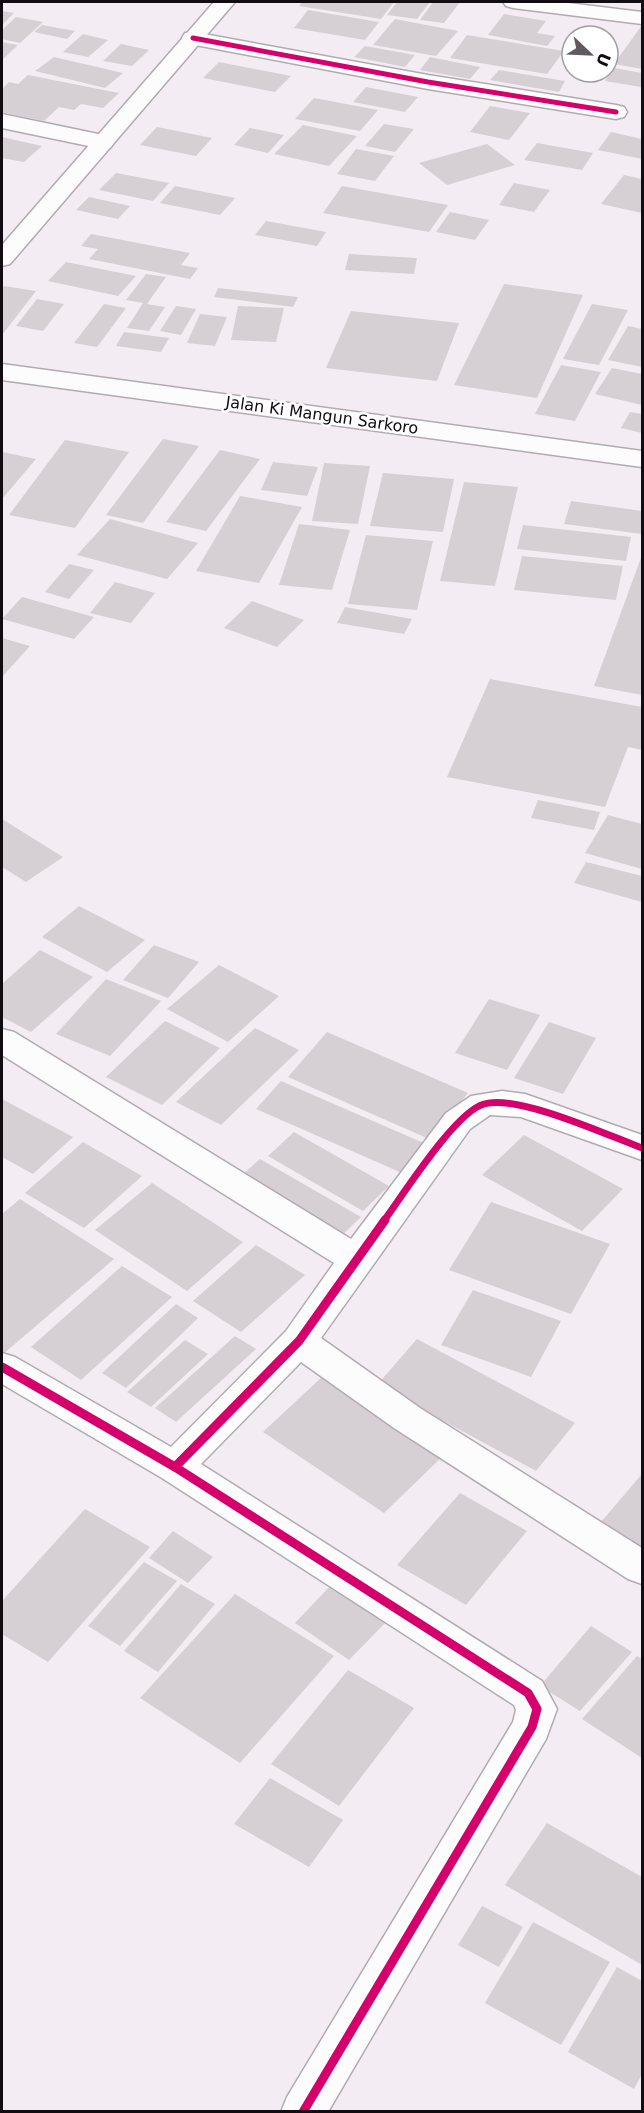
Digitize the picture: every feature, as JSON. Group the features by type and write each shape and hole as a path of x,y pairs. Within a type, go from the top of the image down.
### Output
{"street":[{"path":"2,259 225,2"},
{"path":"513,2 642,18"},
{"path":"194,38 428,82 616,112"},
{"path":"2,121 103,142"},
{"name":"Jalan Ki Mangun Sarkoro","path":"2,372 642,459"},
{"path":"2,1040 356,1259"},
{"path":"175,1467 299,1341 356,1259 458,1121 483,1104 502,1103 525,1106 642,1148"},
{"path":"299,1341 407,1418 642,1568"},
{"path":"2,1367 175,1467 528,1693 537,1709 532,1727 303,2112"}],"building":[{"path":"302,2 394,2 381,19 299,6"},
{"path":"397,2 430,2 417,19 387,15"},
{"path":"433,2 460,2 444,23 420,20"},
{"path":"308,10 379,22 365,40 294,28"},
{"path":"2,11 14,13 2,25"},
{"path":"504,14 546,21 537,33 555,36 547,46 488,35"},
{"path":"16,17 43,22 20,43 2,39 2,30"},
{"path":"395,19 458,31 436,56 373,45"},
{"path":"42,25 75,31 67,39 34,32"},
{"path":"642,25 642,69 620,65 620,56"},
{"path":"83,34 108,40 88,57 63,52"},
{"path":"467,35 560,50 560,56 547,74 450,58"},
{"path":"2,42 18,45 2,60"},
{"path":"121,44 149,50 132,66 103,61"},
{"path":"365,46 415,55 405,67 354,57"},
{"path":"54,57 123,73 105,88 35,71"},
{"path":"430,57 480,67 470,79 420,70"},
{"path":"219,62 291,76 275,92 203,78"},
{"path":"620,69 642,73 641,87 620,84"},
{"path":"499,70 560,80 560,84 563,84 559,92 490,80"},
{"path":"28,75 119,93 103,108 81,104 74,110 59,107 44,121 2,112 2,89 9,82 18,84"},
{"path":"366,87 418,97 405,112 353,102"},
{"path":"314,98 378,110 360,131 295,119"},
{"path":"490,106 530,113 509,140 470,132"},
{"path":"384,124 414,129 395,152 365,146"},
{"path":"303,125 357,136 329,166 274,154"},
{"path":"157,127 212,138 196,156 140,145"},
{"path":"250,128 284,135 268,153 234,145"},
{"path":"611,132 642,139 642,159 598,150"},
{"path":"2,137 42,146 24,162 2,158"},
{"path":"537,143 593,153 582,170 524,160"},
{"path":"487,144 515,165 447,185 419,163"},
{"path":"356,149 394,156 375,181 337,174"},
{"path":"116,173 169,183 153,201 99,190"},
{"path":"624,175 642,179 642,213 601,204"},
{"path":"514,183 550,190 534,212 499,205"},
{"path":"175,186 235,198 220,215 160,203"},
{"path":"342,186 448,205 429,232 323,213"},
{"path":"89,197 130,206 118,219 76,210"},
{"path":"450,212 489,220 475,240 436,232"},
{"path":"266,221 326,232 317,246 255,235"},
{"path":"91,234 190,253 181,265 198,268 190,279 89,259 98,249 81,246"},
{"path":"349,254 417,258 414,274 345,270"},
{"path":"66,262 136,276 118,296 48,281"},
{"path":"146,274 166,277 147,304 165,307 149,331 127,328 143,303 126,300"},
{"path":"504,284 583,295 537,398 454,385"},
{"path":"4,286 36,291 2,335 2,289"},
{"path":"218,288 298,297 293,307 214,297"},
{"path":"37,299 64,304 43,331 16,326"},
{"path":"104,304 126,308 97,347 74,343"},
{"path":"592,304 628,310 599,365 563,359"},
{"path":"176,306 196,309 181,335 160,331"},
{"path":"238,306 284,308 276,342 231,340"},
{"path":"351,311 459,323 437,381 326,368"},
{"path":"200,314 227,317 215,346 187,343"},
{"path":"628,326 642,329 642,367 608,360"},
{"path":"124,332 169,338 161,352 116,346"},
{"path":"561,365 601,372 575,421 535,414"},
{"path":"612,368 642,374 642,405 595,394"},
{"path":"630,412 642,414 642,433 621,428"},
{"path":"163,439 199,446 143,523 106,515"},
{"path":"65,440 129,452 75,528 9,515"},
{"path":"220,450 260,459 206,531 166,522"},
{"path":"2,452 36,459 2,499"},
{"path":"273,462 318,467 307,496 261,490"},
{"path":"324,463 370,466 358,524 312,521"},
{"path":"383,473 454,479 443,532 370,526"},
{"path":"464,482 518,487 495,586 440,581"},
{"path":"240,496 302,507 259,583 196,571"},
{"path":"571,501 642,511 642,534 564,524"},
{"path":"110,519 198,543 167,579 77,555"},
{"path":"299,524 350,530 332,590 279,585"},
{"path":"523,525 631,537 626,561 517,549"},
{"path":"366,535 433,541 417,610 348,604"},
{"path":"642,555 642,695 594,686"},
{"path":"522,556 623,566 616,600 514,590"},
{"path":"69,564 94,570 69,599 45,592"},
{"path":"115,582 155,593 131,623 90,613"},
{"path":"22,597 94,617 74,639 2,619"},
{"path":"252,601 304,620 277,647 224,628"},
{"path":"345,607 412,619 404,634 337,623"},
{"path":"2,638 30,646 2,677"},
{"path":"490,679 642,707 642,750 628,747 605,807 447,777"},
{"path":"538,800 600,812 594,830 531,818"},
{"path":"608,815 642,824 642,869 585,853"},
{"path":"2,819 63,857 26,882 2,867"},
{"path":"586,862 642,876 642,902 574,883"},
{"path":"79,906 145,940 107,972 42,937"},
{"path":"154,945 199,962 168,998 123,980"},
{"path":"40,950 93,977 31,1032 2,1017 2,984"},
{"path":"219,965 279,996 228,1042 167,1009"},
{"path":"106,979 161,1001 110,1056 56,1034"},
{"path":"489,999 540,1015 507,1070 455,1053"},
{"path":"165,1021 220,1048 162,1105 106,1077"},
{"path":"549,1022 596,1038 563,1094 514,1078"},
{"path":"255,1028 299,1050 221,1125 176,1102"},
{"path":"327,1032 468,1093 429,1139 288,1077"},
{"path":"281,1081 426,1144 402,1173 256,1109"},
{"path":"2,1099 73,1137 33,1174 2,1157"},
{"path":"294,1132 389,1186 363,1211 268,1156"},
{"path":"524,1135 623,1189 582,1231 482,1175"},
{"path":"83,1142 142,1176 84,1228 25,1193"},
{"path":"260,1159 361,1217 335,1242 234,1182"},
{"path":"152,1183 243,1242 187,1291 95,1230"},
{"path":"20,1199 114,1259 2,1355 2,1214"},
{"path":"491,1202 610,1244 571,1314 449,1270"},
{"path":"256,1245 305,1275 241,1332 193,1301"},
{"path":"122,1266 172,1297 81,1380 31,1347"},
{"path":"473,1290 561,1321 531,1377 441,1345"},
{"path":"176,1304 198,1318 126,1388 102,1373"},
{"path":"235,1336 256,1349 176,1422 155,1408"},
{"path":"417,1339 575,1423 536,1471 377,1385"},
{"path":"185,1340 208,1354 151,1407 127,1392"},
{"path":"323,1376 444,1455 384,1513 263,1432"},
{"path":"642,1474 642,1547 601,1522"},
{"path":"460,1493 527,1531 466,1605 397,1565"},
{"path":"85,1509 150,1547 48,1662 2,1634 2,1601"},
{"path":"173,1531 213,1557 188,1583 149,1558"},
{"path":"144,1562 177,1581 120,1646 88,1626"},
{"path":"334,1582 389,1619 349,1660 295,1623"},
{"path":"181,1584 215,1604 158,1672 124,1651"},
{"path":"235,1594 334,1656 240,1763 140,1698"},
{"path":"591,1626 632,1652 580,1711 540,1686"},
{"path":"637,1656 642,1659 642,1758 582,1719"},
{"path":"348,1670 414,1708 339,1806 271,1764"},
{"path":"270,1778 343,1820 309,1867 234,1824"},
{"path":"547,1823 642,1877 642,1965 505,1885"},
{"path":"482,1906 523,1927 499,1967 458,1945"},
{"path":"533,1922 610,1962 561,2045 485,2003"},
{"path":"617,1967 642,1981 642,2074 634,2089 568,2052"}],"cycle path":[{"path":"193,38 428,82 616,112"},
{"path":"175,1467 299,1341 356,1259 458,1121 483,1104 502,1103 525,1106 642,1148"},
{"path":"2,1367 175,1467 528,1693 537,1709 532,1727 303,2112"}]}
